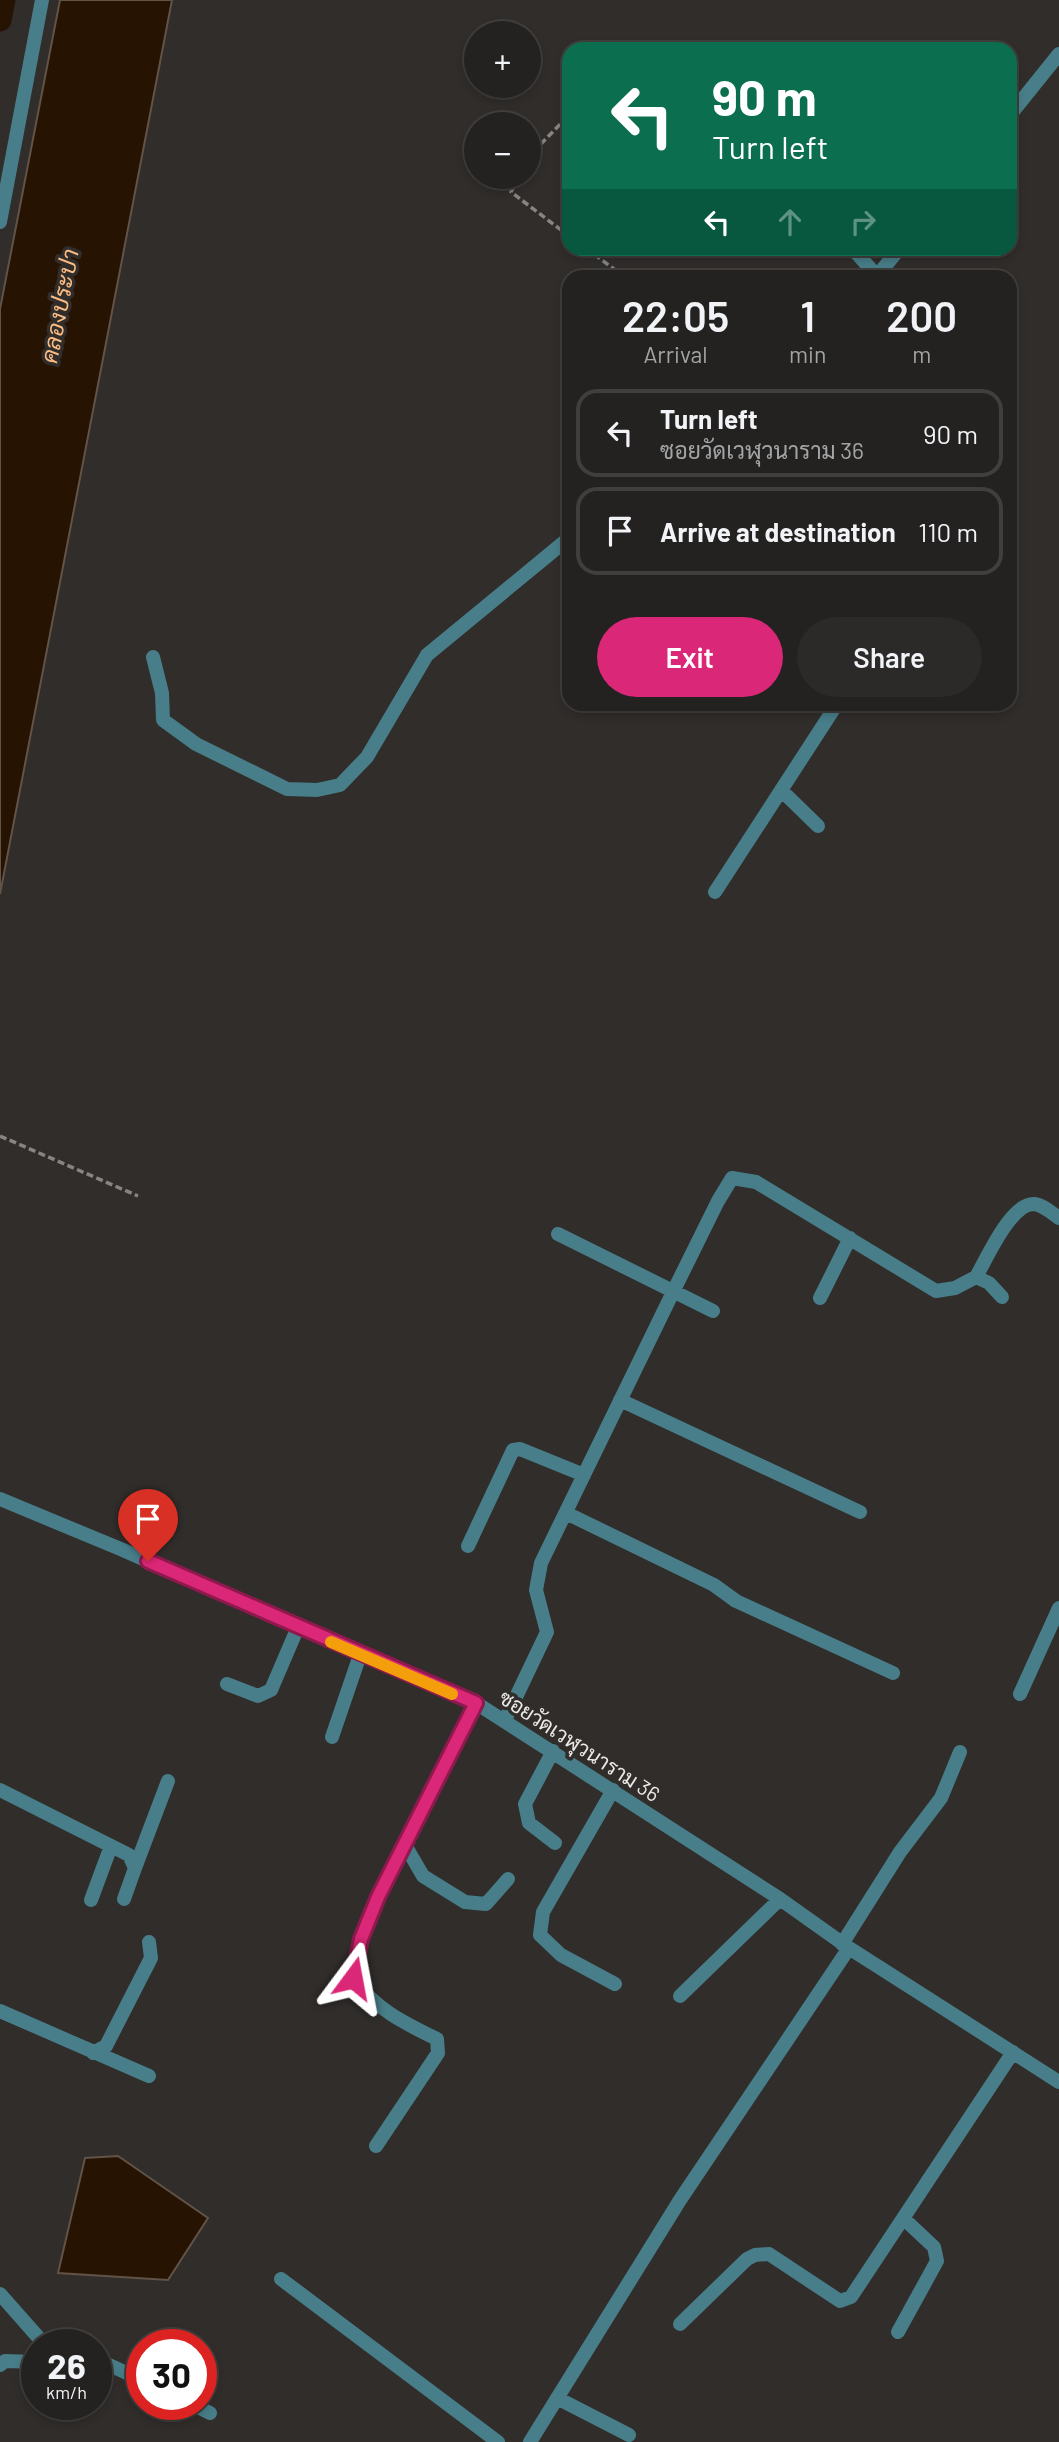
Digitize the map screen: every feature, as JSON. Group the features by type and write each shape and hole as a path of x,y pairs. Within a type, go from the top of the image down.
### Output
{"street":[{"path":"0,222 43,0"},
{"path":"1017,106 1059,54"},
{"path":"859,256 872,270"},
{"path":"882,270 893,256"},
{"path":"153,657 162,693 163,720 196,744 287,789 317,790 340,785 367,757 427,655 562,544"},
{"path":"715,892 832,711"},
{"path":"781,790 818,826"},
{"path":"505,1720 547,1632 536,1590 541,1563 718,1201 732,1178 757,1182 936,1292 955,1288 976,1277 1017,1209 1032,1204 1059,1218"},
{"path":"558,1234 713,1311"},
{"path":"820,1298 850,1238"},
{"path":"976,1277 989,1283 1002,1297"},
{"path":"620,1400 860,1512"},
{"path":"468,1546 513,1450 520,1449 584,1475"},
{"name":"ซอยวัดเวฬุวนาราม 36","path":"0,1499 476,1703 1059,2082"},
{"path":"566,1513 714,1585 736,1601 893,1673"},
{"path":"1020,1694 1059,1608"},
{"path":"227,1684 258,1696 271,1690 298,1627"},
{"path":"332,1737 360,1655"},
{"path":"376,2146 438,2053 437,2039 407,2025 367,1997 353,1978 361,1939 378,1897 476,1703"},
{"path":"553,1751 525,1804 530,1822 555,1843"},
{"path":"530,2442 680,2200 846,1946 900,1852 941,1798 960,1752"},
{"path":"124,1899 168,1782"},
{"path":"0,1790 129,1855 135,1868"},
{"path":"612,1790 543,1912 540,1935 561,1955 615,1984"},
{"path":"405,1845 423,1876 465,1902 486,1903 508,1879"},
{"path":"91,1900 111,1846"},
{"path":"680,1996 780,1899"},
{"path":"93,2053 106,2046 151,1958 149,1942"},
{"path":"0,2011 149,2076"},
{"path":"680,2324 747,2259 755,2255 769,2254 840,2301 851,2297 1013,2052"},
{"path":"898,2332 937,2261 934,2247 903,2218"},
{"path":"281,2279 498,2442"},
{"path":"0,2294 31,2329"},
{"path":"0,2365 5,2361 21,2362"},
{"path":"557,2398 629,2435"}],"path":[{"path":"541,144 562,122"},
{"path":"513,189 511,192 562,231"},
{"path":"597,256 615,270"},
{"path":"0,1136 138,1196"}],"water":[{"name":"คลองประปา","path":"60,0 172,0 0,894 0,309"},
{"path":"118,2156 208,2218 168,2280 58,2273 85,2158"}],"waterway":[{"path":"0,20 4,0"}],"slow traffic":[{"path":"331,1642 452,1694"}],"route":[{"path":"148,1561 476,1703 378,1897 361,1939 353,1978"}]}
